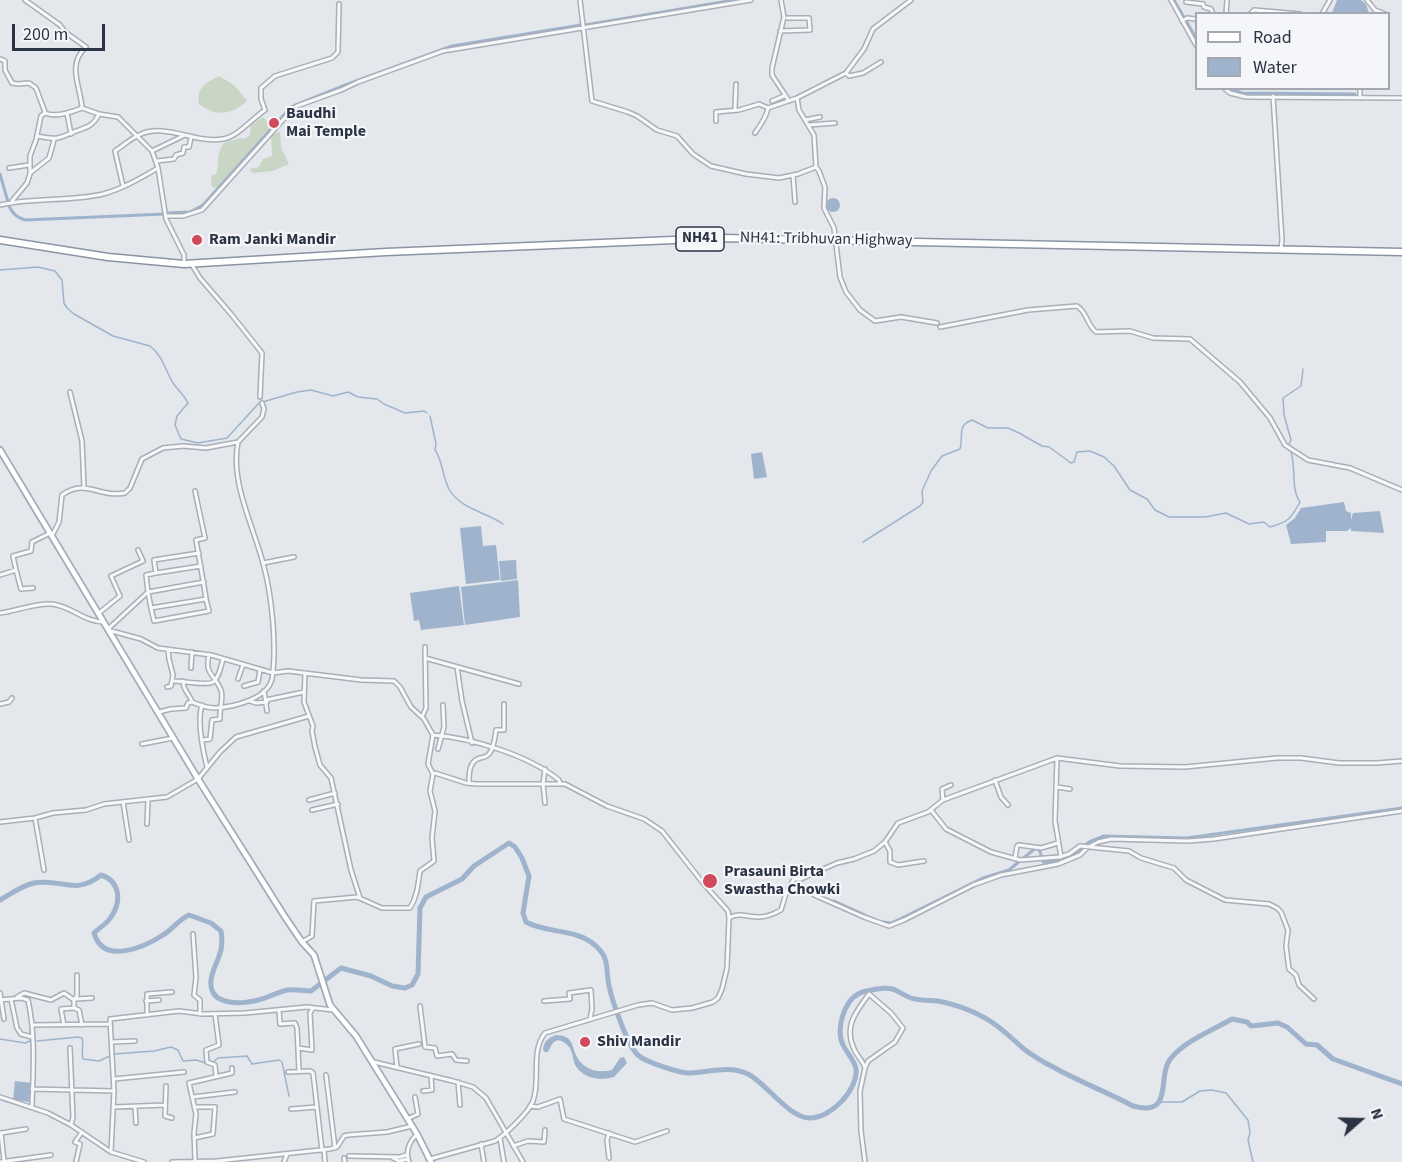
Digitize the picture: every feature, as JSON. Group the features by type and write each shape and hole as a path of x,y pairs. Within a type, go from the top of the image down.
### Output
{"highway":[{"name":"NH41: Tribhuvan Highway","path":"0,240 108,257 184,264 386,252 721,238 1402,252"}],"main road":[{"path":"0,450 198,779 302,942 314,955 324,992 333,1010 356,1036 417,1134 430,1160"}],"street":[{"path":"25,0 86,47 76,63 74,72 82,96 82,108"},
{"path":"580,0 592,101 628,112 657,130 677,136 693,154 711,166 779,178 816,167"},
{"path":"166,216 192,215 202,210 297,106 358,82 442,51 751,0"},
{"path":"780,0 784,17 772,75 789,101"},
{"path":"716,122 716,112 759,104 768,108 797,98 846,73 864,49 873,29 911,0"},
{"path":"1170,0 1195,42"},
{"path":"1367,0 1374,12"},
{"path":"1186,2 1203,4 1213,12"},
{"path":"123,186 115,151 138,135 174,132 191,138 221,140 234,136 265,110 261,99 261,88 274,76 332,58 338,52 339,4"},
{"path":"1252,12 1254,10 1277,12"},
{"path":"780,31 810,30 809,18 787,18"},
{"path":"1182,21 1187,18 1195,19"},
{"path":"0,59 5,61 7,78 12,83 29,83 36,88 45,113 51,116 82,108 118,117 138,135 152,151 156,162 168,224 184,255 184,264"},
{"path":"846,73 849,76 863,73 881,62"},
{"path":"735,110 736,84"},
{"path":"1228,90 1239,96 1360,94 1402,98"},
{"path":"772,100 784,96"},
{"path":"1273,96 1281,249"},
{"path":"797,98 800,110 814,135 816,167 825,187 824,208 834,228 840,277 846,292 869,318 875,321 901,317 939,325 1028,310 1077,306 1084,312 1089,324 1096,332 1130,331 1153,338 1190,339 1239,382 1270,418 1285,445 1308,460 1350,468 1402,490"},
{"path":"755,133 759,123 766,116 768,108"},
{"path":"11,202 27,183 41,116 45,113"},
{"path":"67,113 71,134"},
{"path":"37,136 54,139 68,136 92,126 99,114"},
{"path":"805,120 820,117"},
{"path":"809,125 835,123"},
{"path":"152,151 183,136"},
{"path":"156,162 174,159 183,153 184,147 189,147 191,138"},
{"path":"30,173 49,159 54,139"},
{"path":"9,168 29,165"},
{"path":"0,206 11,202 103,194 158,168"},
{"path":"793,175 795,202"},
{"path":"192,263 200,278 262,353 260,396"},
{"path":"70,392 82,441 84,487"},
{"path":"158,712 186,708 188,703 192,702 207,707 220,707 250,700 271,685 273,673 270,603 263,563 238,479 236,453 238,442 262,417 264,409 262,403"},
{"path":"33,588 21,589 13,556 31,551 32,542 51,535 59,522 62,495 70,489 84,487 103,493 124,493 130,488 142,459 146,456 170,447 206,448 238,442"},
{"path":"195,491 205,538 196,540 199,553 204,582 208,611 154,621 146,575 201,566"},
{"path":"98,614 120,596 111,576 143,561 138,550"},
{"path":"156,573 154,560 199,553"},
{"path":"263,563 294,557"},
{"path":"0,575 16,570"},
{"path":"108,630 148,592 204,582"},
{"path":"151,608 206,599"},
{"path":"0,613 51,604 59,605 96,622 104,622"},
{"path":"108,630 141,639 153,647 209,655 273,673 288,671 361,680 394,681 411,707 422,717 433,735 428,764 432,774 430,792 435,811 432,838 434,861 420,871 419,887 412,905 406,909 382,908 353,897 314,901 312,936 302,942"},
{"path":"422,717 426,708 424,647"},
{"path":"167,687 171,686 174,681 168,649"},
{"path":"191,669 192,652"},
{"path":"203,740 210,739 212,720 220,719 222,693 216,680 210,674 207,662 209,655"},
{"path":"425,658 519,684"},
{"path":"174,681 206,684 216,680 224,659"},
{"path":"238,680 243,665"},
{"path":"458,667 462,701 472,743"},
{"path":"244,686 258,682 260,670"},
{"path":"305,673 304,702 313,726 312,731 320,765 331,778 346,853 360,898"},
{"path":"183,681 185,691 192,702"},
{"path":"264,691 267,711"},
{"path":"250,700 256,703 304,692"},
{"path":"0,704 9,702 12,698"},
{"path":"469,783 469,772 473,762 490,753 496,730 504,730 504,704"},
{"path":"202,705 200,711 207,767"},
{"path":"438,749 444,727 443,705"},
{"path":"0,822 167,796 198,779 220,752 236,737 309,716"},
{"path":"433,735 507,751 545,769 559,780 560,784"},
{"path":"142,744 173,738"},
{"path":"729,918 737,915 758,917 776,913 781,910 787,890 794,879 874,852 885,842 894,827 903,820 931,810 937,803 1057,759 1068,758 1120,766 1185,767 1277,758 1301,758 1339,763 1377,763 1402,760"},
{"path":"1057,759 1055,821 1061,857"},
{"path":"545,769 543,783 545,803"},
{"path":"430,1160 500,1137 530,1106 533,1101 535,1070 541,1037 549,1031 638,1005 652,1003 672,1010 692,1008 713,1002 718,998 727,968 729,918 725,906 703,884 662,831 644,819 607,806 560,784 469,783 432,774"},
{"path":"995,780 1001,797 1008,805"},
{"path":"944,800 942,789 951,785"},
{"path":"1057,787 1070,789"},
{"path":"309,800 335,793"},
{"path":"147,799 147,824"},
{"path":"123,802 129,840"},
{"path":"312,810 338,804"},
{"path":"931,810 946,829 991,852 1028,861 1061,857 1080,846 1128,851 1174,868 1186,880 1225,900 1269,904 1281,912 1288,930 1287,966 1296,975 1299,985 1314,999"},
{"path":"814,895 889,926 973,885 1001,875 1058,864 1080,855 1086,848 1098,842 1111,839 1188,841 1214,839 1402,811"},
{"path":"35,818 44,870"},
{"path":"885,842 890,852 890,862 898,865 924,861"},
{"path":"1015,858 1018,845 1041,848 1058,843"},
{"path":"193,934 196,977 194,995 200,1000 200,1014"},
{"path":"74,1008 77,975"},
{"path":"544,1001 570,999 569,993 591,990 590,1019"},
{"path":"147,1016 148,994 172,992"},
{"path":"0,993 3,1018"},
{"path":"14,998 24,993 51,1000 64,993 75,999 92,998"},
{"path":"865,1068 854,1049 851,1023 852,1017 868,994 891,1013 903,1028 895,1042 868,1061 865,1068 860,1091 861,1131 866,1162"},
{"path":"14,998 16,1028 21,1034 32,1037"},
{"path":"1,1000 14,998 28,1000 34,1064 32,1107"},
{"path":"146,1001 159,1000"},
{"path":"420,1006 424,1047 435,1048 437,1056 452,1054 456,1060 467,1061"},
{"path":"64,1025 61,1009 74,1008 79,1010 82,1026"},
{"path":"298,1048 312,1050 310,1013 313,1008"},
{"path":"111,1152 114,1079 109,1020 112,1018 179,1011 215,1014 313,1008 333,1010"},
{"path":"279,1010 280,1024 295,1023 298,1032 299,1071"},
{"path":"215,1014 219,1045 206,1050 207,1062 215,1065 216,1076"},
{"path":"32,1025 110,1024"},
{"path":"112,1042 135,1041"},
{"path":"397,1067 394,1049 419,1044"},
{"path":"70,1048 73,1118 71,1125"},
{"path":"372,1062 473,1087 482,1094 522,1162"},
{"path":"195,1161 195,1107 190,1082 232,1073 232,1068"},
{"path":"114,1079 184,1072"},
{"path":"288,1072 313,1073 324,1162"},
{"path":"327,1075 335,1148"},
{"path":"423,1091 432,1090 431,1076"},
{"path":"458,1082 460,1105"},
{"path":"166,1086 165,1117 172,1118"},
{"path":"32,1089 114,1091"},
{"path":"193,1098 235,1092"},
{"path":"0,1097 48,1113 71,1125 111,1152 144,1162"},
{"path":"407,1119 418,1114 415,1098"},
{"path":"530,1106 538,1107 560,1100 564,1119 635,1142 666,1131"},
{"path":"113,1107 165,1105"},
{"path":"135,1107 136,1123"},
{"path":"194,1138 213,1134 215,1107 195,1107"},
{"path":"291,1109 317,1107"},
{"path":"172,1162 323,1150 340,1145 344,1136 387,1132 412,1126"},
{"path":"26,1129 0,1133 2,1161 51,1155"},
{"path":"513,1146 528,1142 544,1142 545,1130"},
{"path":"76,1162 80,1144 75,1142 82,1132"},
{"path":"609,1133 607,1140 609,1158"},
{"path":"350,1156 408,1159 411,1140 417,1134"},
{"path":"500,1137 504,1162"},
{"path":"481,1144 484,1162"},
{"path":"284,1162 286,1154"},
{"path":"122,1162 124,1156"},
{"path":"266,1156 267,1162"},
{"path":"369,1162 370,1157"}],"green space":[{"path":"219,76 234,85 247,101 223,113 211,111 199,104 199,93 206,83"},
{"path":"263,117 273,127 218,188 212,187 211,176 216,174 219,152 224,143 240,138 245,139 250,135 251,126"},
{"path":"280,132 281,148 289,164 273,171 252,173 250,169 259,167 263,159 272,156 271,135"}],"water":[{"path":"1337,0 1361,0 1366,4 1369,12 1332,12"},
{"path":"830,198 836,198 840,205 836,212 830,212 826,208 826,202"},
{"path":"762,452 767,477 754,479 751,454"},
{"path":"1344,502 1346,511 1351,513 1351,520 1353,513 1380,511 1384,533 1351,531 1351,528 1347,531 1326,531 1326,542 1291,544 1286,525 1295,518 1301,508"},
{"path":"481,526 483,546 496,545 500,580 466,584 460,528"},
{"path":"516,560 517,579 501,581 499,561"},
{"path":"518,580 520,617 465,625 461,587"},
{"path":"459,586 464,625 421,630 419,620 414,621 410,593"},
{"path":"556,1035 570,1040 581,1063 595,1071 612,1070 620,1058 624,1057 627,1063 614,1077 599,1079 590,1077 576,1067 570,1048 562,1041 557,1040 548,1052 543,1050 547,1040"},
{"path":"15,1081 31,1083 29,1102 13,1100"}],"waterway":[{"path":"585,25 734,0"},
{"path":"1174,0 1195,36"},
{"path":"340,87 452,46 581,25"},
{"path":"167,213 190,212 203,205 291,107 338,88"},
{"path":"1234,90 1242,93 1355,94"},
{"path":"0,174 8,202"},
{"path":"9,206 15,215 25,220 165,214"},
{"path":"0,270 38,267 55,271 62,280 64,303 74,314 113,336 150,346 161,359 173,383 188,403 177,416 175,425 181,439 198,443 227,438 259,403 311,390 333,396 348,392 358,397 377,399 405,413 424,411 427,413"},
{"path":"1288,446 1291,440 1284,415 1283,398 1301,386 1303,369"},
{"path":"430,416 436,444 435,450 449,489 466,506 503,524"},
{"path":"863,542 920,506 923,502 922,491 931,471 942,456 960,449 962,428 972,420 988,428 1008,428 1042,446 1049,447 1071,463 1074,462 1077,452 1090,451 1104,457 1114,466 1130,490 1147,499 1155,510 1169,517 1205,517 1226,513 1249,524 1264,522 1270,527 1288,519 1300,502 1295,490 1290,449"},
{"path":"883,922 891,923 983,878 1009,870 1038,846 1044,863 1072,856 1089,842 1104,836 1187,838 1402,808"},
{"path":"0,900 34,883 76,885 92,881 101,875 112,882 118,898 115,911 110,919 94,933 99,943 106,949 115,951 135,949 145,945 167,933 189,915 211,923 221,931 222,939 222,946 212,973 211,986 216,996 226,1001 238,1003 252,1001 287,990 311,991 341,968 371,976 392,986 405,988 412,985 418,974 420,908 426,897 462,879 474,866 509,843 515,847 522,858 529,876 523,913 526,922 584,938 602,952 617,1012 625,1034 639,1056 672,1070 686,1073 727,1069 741,1071 755,1079 786,1107 802,1117 818,1117 834,1108 848,1094 853,1086 856,1069 841,1039 842,1016 854,997 860,993 883,988 892,989 914,999 944,1002 974,1012 996,1025 1043,1062 1133,1106 1146,1108 1155,1106 1160,1101 1167,1065 1172,1057 1193,1040 1232,1019 1247,1022 1251,1026 1278,1023 1287,1027 1306,1044 1317,1045 1333,1059 1402,1084"},
{"path":"834,901 876,920"},
{"path":"37,1041 78,1037 82,1038 83,1059 99,1061 112,1055"},
{"path":"0,1039 25,1043 30,1041"},
{"path":"114,1054 154,1051 171,1047 178,1050 183,1061 196,1060 206,1063"},
{"path":"213,1062 218,1058 247,1056 252,1064 279,1060 282,1062 289,1096"},
{"path":"1158,1102 1182,1102 1200,1091 1212,1090 1226,1093 1248,1120 1250,1133 1248,1140 1253,1162"}],"place":[{"name":"Baudhi Mai Temple","path":"274,123"},
{"name":"Ram Janki Mandir","path":"197,240"},
{"name":"Prasauni Birta Swastha Chowki","path":"710,881"},
{"name":"Shiv Mandir","path":"585,1042"}]}
